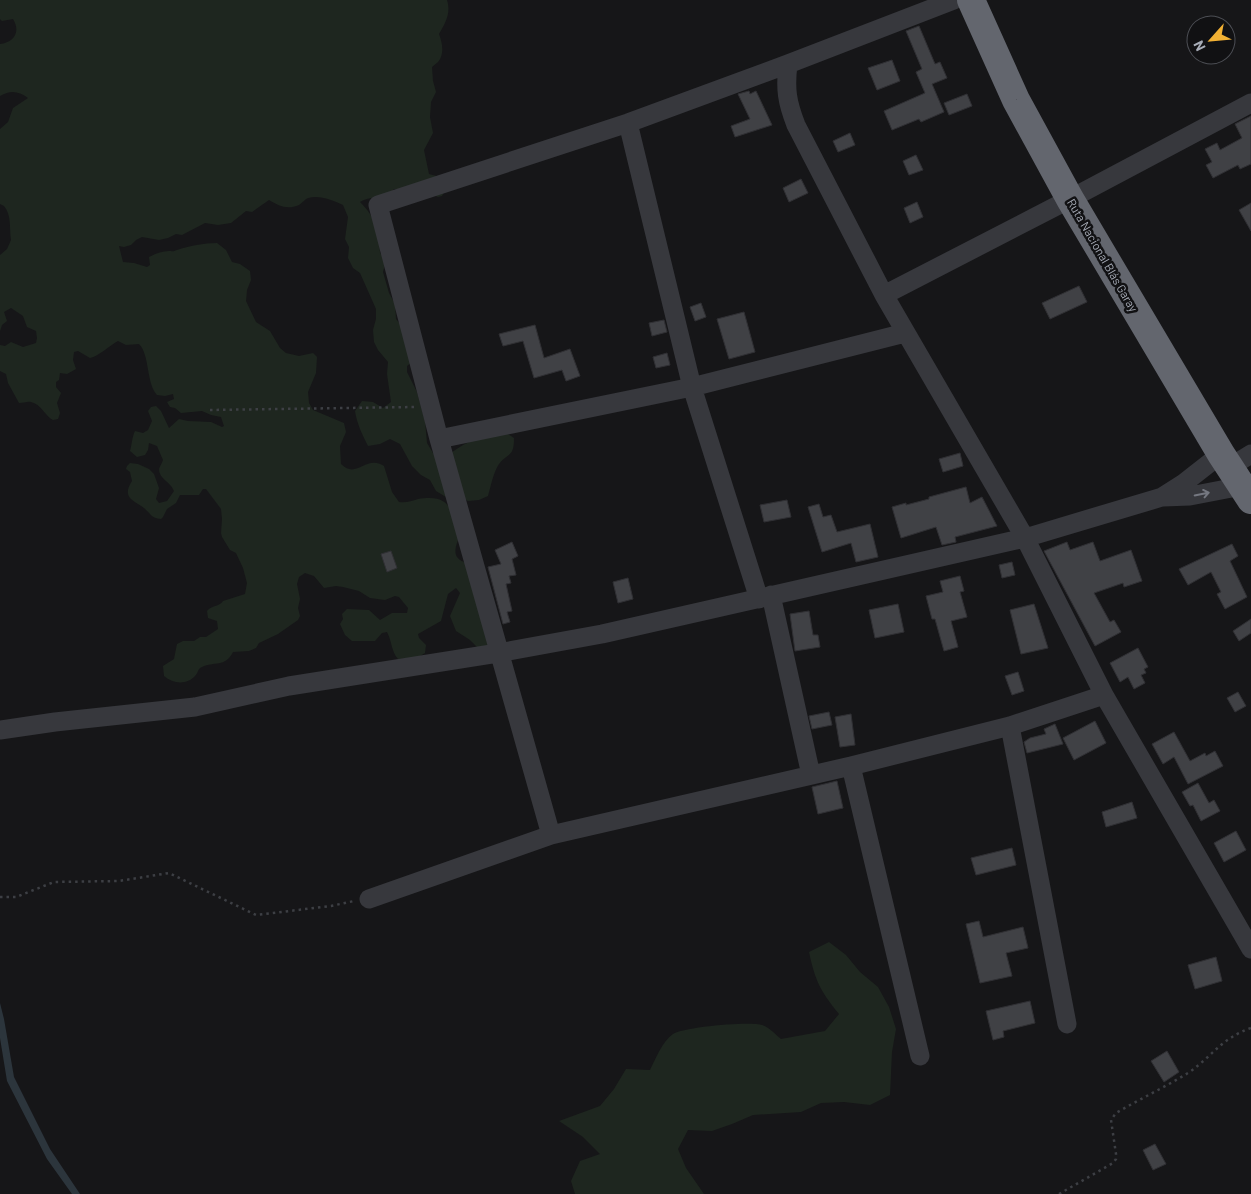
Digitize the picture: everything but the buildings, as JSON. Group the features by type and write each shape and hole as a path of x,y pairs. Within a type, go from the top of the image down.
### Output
{"highway":[{"name":"Ruta Nacional Blás Garay","path":"971,0 1016,100 1070,199 1239,472"}],"street":[{"path":"551,835 439,439 378,205 628,123 954,0"},
{"path":"788,64 786,82 788,105 796,125 884,294 1025,538 1104,695 1251,949"},
{"path":"884,294 1070,199 1251,102"},
{"path":"628,123 692,388 765,597 811,775"},
{"path":"439,439 692,388 905,332"},
{"path":"1162,497 1184,483 1239,472"},
{"path":"0,730 54,722 195,708 289,686 498,653 602,634 1025,538 1162,497 1190,496 1239,472"},
{"path":"368,899 551,835 851,766 1010,726 1104,695"},
{"path":"1010,726 1067,1024"},
{"path":"851,766 920,1056"}],"path":[{"path":"210,410 431,407"},
{"path":"0,897 16,897 54,882 120,881 169,873 256,915 332,906 368,899"},
{"path":"1059,1194 1113,1163 1116,1159 1112,1120 1116,1112 1189,1072 1222,1042 1236,1033 1251,1028"}],"shaded area":[{"path":"0,0 447,0 447,17 439,34 442,44 442,55 432,67 436,92 431,102 430,117 433,133 424,150 429,174 444,178 446,189 442,196 438,197 423,192 394,189 387,196 365,199 360,202 370,214 378,232 380,253 386,260 383,272 389,293 395,304 396,319 405,330 412,362 407,366 407,372 417,392 425,421 427,443 433,453 443,458 473,440 505,432 514,438 512,452 502,460 495,471 488,496 479,500 468,501 457,496 446,497 436,491 430,480 421,475 412,466 400,444 390,439 380,444 368,446 358,425 355,411 362,401 373,402 383,408 391,402 387,374 388,362 374,342 373,330 376,309 360,273 353,268 348,258 349,247 345,239 348,217 343,205 317,197 308,198 299,205 291,207 280,206 269,200 252,212 246,211 231,223 218,225 205,223 182,235 176,234 159,240 142,237 131,245 119,246 123,262 147,267 150,265 149,257 159,253 217,243 226,250 232,262 240,264 250,271 251,280 247,290 246,301 256,322 270,331 280,348 286,353 299,356 313,353 317,357 316,373 308,392 309,403 313,410 344,423 346,432 340,446 341,464 352,469 372,463 384,466 392,492 399,502 429,498 443,501 448,505 461,534 456,546 456,556 465,563 493,643 480,650 470,640 456,631 450,616 460,593 456,588 448,594 441,621 418,634 419,638 426,645 425,653 417,658 398,659 387,632 382,633 375,641 352,641 345,635 340,624 343,619 342,614 347,609 369,610 380,620 392,613 407,613 408,608 399,597 395,596 385,600 370,598 359,591 343,587 324,588 314,576 305,573 299,577 297,584 300,599 298,608 300,616 298,620 278,634 259,643 256,648 249,651 233,652 223,662 200,668 195,676 188,681 176,682 164,676 163,666 174,659 177,644 183,641 194,641 200,637 206,637 218,629 217,621 208,618 207,611 223,601 245,594 247,583 236,553 230,550 222,537 221,509 206,489 203,489 199,495 180,495 176,503 167,509 161,519 153,517 130,498 128,491 132,481 130,472 126,469 130,463 149,469 154,474 159,488 156,499 159,503 167,501 174,491 160,472 159,469 163,460 157,446 149,443 145,455 137,457 130,451 133,438 135,431 143,433 148,430 152,421 148,411 151,407 156,406 161,411 169,428 179,419 211,422 222,427 224,426 221,417 202,411 181,413 175,408 170,407 167,402 174,399 173,394 157,395 151,384 145,355 139,344 126,345 118,341 90,358 78,351 74,352 73,360 76,369 67,374 60,373 59,380 56,382 56,387 61,393 57,403 60,413 58,419 53,420 34,403 19,403 8,383 6,374 0,371 0,345 5,346 11,342 23,347 36,343 37,338 36,331 27,327 23,316 11,308 4,312 7,321 2,325 0,331 0,255 7,249 11,240 7,210 0,204 0,129 8,122 13,108 28,98 14,92 0,96 0,44 9,41 15,36 16,28 13,19 2,21 0,19"},
{"path":"829,942 846,955 860,972 878,987 889,1007 896,1029 892,1052 890,1095 870,1105 844,1102 821,1103 801,1112 753,1115 712,1131 688,1130 678,1149 686,1168 704,1194 575,1194 571,1181 580,1161 600,1154 583,1137 559,1121 600,1106 614,1089 626,1069 650,1070 666,1041 679,1031 717,1025 755,1024 767,1027 781,1039 825,1031 839,1014 820,986 809,952"},
{"path":"0,1003 14,1077 50,1149 80,1194 72,1194 47,1159 7,1081 0,1038"}]}
